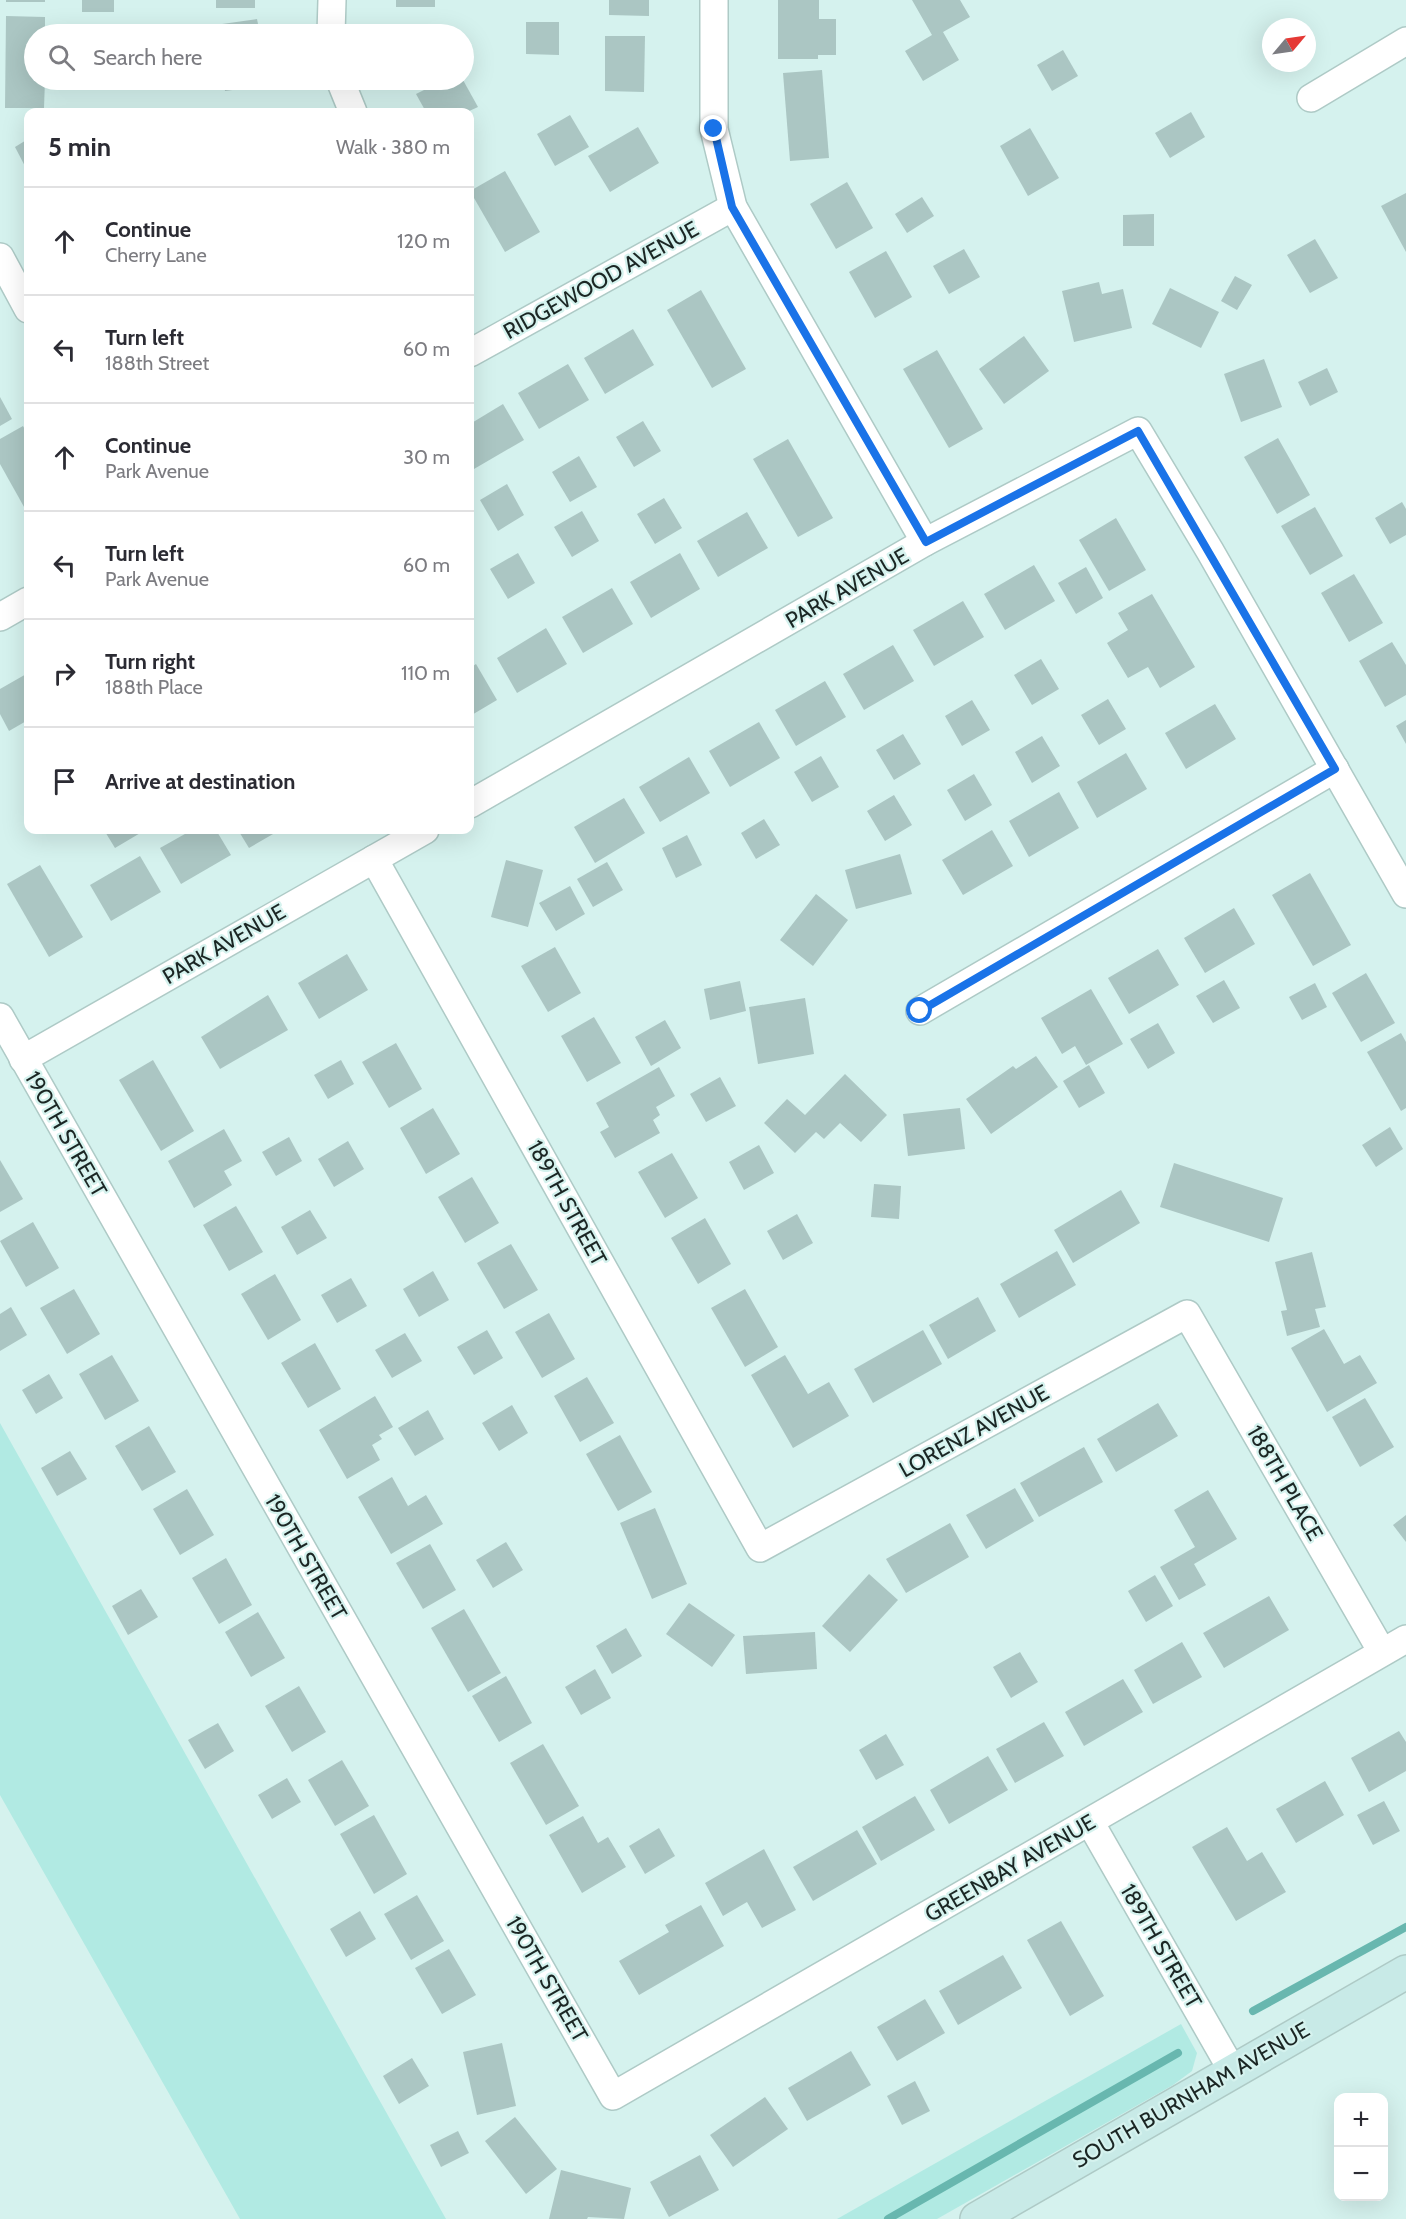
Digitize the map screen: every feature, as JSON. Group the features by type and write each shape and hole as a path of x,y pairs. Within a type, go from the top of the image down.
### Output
{"main road":[{"name":"SOUTH BURNHAM AVENUE","path":"976,2219 1406,1972"}],"street":[{"path":"331,24 332,0"},
{"path":"714,0 714,129 732,207 926,542"},
{"path":"1311,98 1406,41"},
{"path":"344,90 351,108"},
{"name":"RIDGEWOOD AVENUE","path":"474,340 732,207"},
{"path":"0,257 24,302"},
{"name":"PARK AVENUE","path":"474,802 926,542 1138,431 1335,769"},
{"path":"0,617 24,603"},
{"path":"920,1011 1335,769 1406,894"},
{"name":"PARK AVENUE","path":"23,1059 418,834"},
{"name":"189TH STREET","path":"374,859 760,1548"},
{"name":"190TH STREET","path":"0,1017 613,2096"},
{"name":"LORENZ AVENUE","path":"760,1548 1187,1314"},
{"name":"188TH PLACE","path":"1187,1314 1382,1652"},
{"name":"GREENBAY AVENUE","path":"613,2096 1406,1639"},
{"name":"189TH STREET","path":"1090,1822 1232,2070"}],"shaded area":[{"path":"0,1423 446,2219 240,2219 0,1795"},
{"path":"1181,2024 1197,2053 1192,2071 1173,2085 937,2219 837,2219"}],"building":[{"path":"6,0 45,0 45,2 6,2"},
{"path":"82,0 114,0 114,12 82,12"},
{"path":"216,0 255,0 255,8 216,8"},
{"path":"396,0 435,0 435,7 396,7"},
{"path":"609,0 649,0 649,16 609,15"},
{"path":"778,0 819,0 819,19 836,19 836,55 818,55 818,59 778,59"},
{"path":"912,0 960,0 970,17 943,32 959,60 923,81 905,51 932,35"},
{"path":"6,16 45,17 45,24 24,24 24,90 45,90 44,108 5,108"},
{"path":"257,19 258,24 222,24"},
{"path":"526,22 559,22 559,55 526,54"},
{"path":"605,36 645,36 644,92 605,91"},
{"path":"1063,50 1078,76 1052,91 1037,65"},
{"path":"822,70 829,158 790,161 783,73"},
{"path":"424,90 469,90 478,107 424,108 416,94"},
{"path":"1191,112 1205,137 1170,158 1155,133"},
{"path":"570,115 589,147 555,166 537,134"},
{"path":"638,127 659,163 610,192 588,156"},
{"path":"1030,128 1059,178 1028,196 1000,146"},
{"path":"24,141 24,164 15,147"},
{"path":"505,171 540,232 505,252 474,198 474,189"},
{"path":"847,182 873,228 836,249 810,204"},
{"path":"1406,193 1406,252 1381,206"},
{"path":"922,197 934,216 907,233 895,214"},
{"path":"1154,214 1154,246 1123,246 1123,215"},
{"path":"1315,239 1338,278 1310,293 1287,255"},
{"path":"964,249 980,277 949,294 933,266"},
{"path":"886,251 912,297 875,318 849,272"},
{"path":"1235,276 1252,285 1237,310 1221,301"},
{"path":"1099,282 1102,294 1123,289 1132,328 1074,342 1062,291"},
{"path":"1170,288 1219,312 1201,348 1152,324"},
{"path":"701,290 746,369 712,388 667,310"},
{"path":"633,329 654,365 605,394 584,358"},
{"path":"1024,336 1049,371 1004,404 979,369"},
{"path":"937,350 983,429 949,448 903,369"},
{"path":"1264,359 1282,407 1241,422 1224,374"},
{"path":"568,364 589,400 539,429 518,393"},
{"path":"1327,368 1338,392 1310,406 1298,382"},
{"path":"0,397 12,419 0,426"},
{"path":"503,404 524,440 474,469 474,422"},
{"path":"643,421 661,451 634,467 616,437"},
{"path":"23,426 24,428 24,507 0,464 0,439"},
{"path":"1278,438 1310,495 1277,514 1244,457"},
{"path":"788,439 833,518 798,537 753,459"},
{"path":"579,456 597,487 570,502 552,472"},
{"path":"507,484 524,515 498,531 480,500"},
{"path":"664,498 682,528 655,544 637,514"},
{"path":"1402,502 1406,509 1406,535 1390,544 1375,518"},
{"path":"1315,507 1343,556 1310,575 1281,526"},
{"path":"582,511 599,541 572,557 554,527"},
{"path":"747,512 768,548 718,577 697,541"},
{"path":"1116,518 1146,570 1109,591 1079,540"},
{"path":"518,553 535,583 508,599 490,569"},
{"path":"680,553 700,589 651,618 630,582"},
{"path":"1034,565 1055,601 1005,630 984,594"},
{"path":"1086,567 1103,598 1076,614 1058,583"},
{"path":"1354,574 1383,623 1349,642 1321,593"},
{"path":"612,588 633,624 583,653 562,617"},
{"path":"1152,594 1195,667 1160,688 1148,667 1128,678 1107,643 1128,630 1118,613"},
{"path":"963,601 984,637 934,666 913,630"},
{"path":"546,628 567,664 517,693 497,658"},
{"path":"1392,642 1406,665 1406,695 1385,707 1359,661"},
{"path":"893,645 914,681 864,710 843,674"},
{"path":"1041,659 1059,689 1032,705 1014,675"},
{"path":"476,664 497,700 474,714 474,665"},
{"path":"24,675 24,722 9,731 0,714 0,689"},
{"path":"825,681 846,717 796,746 775,710"},
{"path":"1108,699 1126,729 1099,745 1081,715"},
{"path":"972,700 990,730 962,746 945,716"},
{"path":"1215,704 1236,739 1186,769 1165,733"},
{"path":"1406,720 1406,744 1396,726"},
{"path":"759,722 780,758 730,787 709,751"},
{"path":"903,734 921,764 894,780 876,750"},
{"path":"1042,736 1060,766 1032,783 1015,752"},
{"path":"1126,753 1147,789 1097,818 1077,782"},
{"path":"821,756 839,787 812,802 794,772"},
{"path":"689,757 710,793 660,822 639,787"},
{"path":"974,774 992,805 965,821 947,790"},
{"path":"1059,792 1079,828 1029,857 1009,821"},
{"path":"894,795 912,825 885,841 867,811"},
{"path":"624,798 645,833 595,863 574,827"},
{"path":"764,819 780,845 756,859 741,833"},
{"path":"992,830 1013,866 963,895 942,860"},
{"path":"106,834 139,834 115,848"},
{"path":"185,834 218,834 231,855 181,884 160,848"},
{"path":"240,834 273,834 249,848"},
{"path":"687,835 702,865 676,878 662,848"},
{"path":"900,854 912,894 856,909 845,870"},
{"path":"140,856 161,892 111,921 90,885"},
{"path":"506,860 543,870 528,927 491,917"},
{"path":"607,862 623,890 593,907 577,879"},
{"path":"40,865 83,937 49,957 7,884"},
{"path":"1310,873 1351,945 1313,966 1272,895"},
{"path":"570,886 585,914 556,931 539,903"},
{"path":"816,894 848,920 813,966 780,940"},
{"path":"1234,908 1255,944 1205,973 1184,938"},
{"path":"555,947 581,993 548,1012 521,966"},
{"path":"1158,949 1179,985 1129,1014 1108,978"},
{"path":"347,954 368,990 319,1019 298,983"},
{"path":"1366,973 1395,1023 1361,1042 1332,993"},
{"path":"1224,980 1240,1008 1213,1023 1196,996"},
{"path":"740,981 746,1011 710,1020 704,989"},
{"path":"1315,983 1327,1007 1302,1020 1289,997"},
{"path":"1091,989 1123,1044 1086,1065 1075,1046 1062,1054 1041,1018"},
{"path":"268,995 288,1030 220,1069 201,1037"},
{"path":"805,998 814,1054 758,1064 749,1007"},
{"path":"594,1017 621,1063 587,1082 561,1036"},
{"path":"665,1020 681,1048 651,1066 635,1037"},
{"path":"1158,1023 1175,1053 1148,1069 1130,1039"},
{"path":"1401,1033 1406,1042 1406,1108 1401,1111 1367,1052"},
{"path":"396,1043 422,1089 389,1108 362,1062"},
{"path":"1036,1056 1058,1087 991,1134 966,1099 1013,1066 1016,1069"},
{"path":"153,1060 194,1131 161,1151 119,1080"},
{"path":"341,1060 354,1084 328,1099 314,1075"},
{"path":"1089,1065 1105,1093 1079,1108 1063,1081"},
{"path":"659,1067 675,1096 656,1107 660,1115 653,1120 660,1133 615,1158 600,1132 609,1127 596,1103"},
{"path":"845,1074 887,1115 861,1142 840,1123 824,1139 816,1132 795,1153 764,1123 787,1099 805,1115"},
{"path":"720,1077 736,1106 706,1122 690,1094"},
{"path":"433,1108 460,1154 426,1174 400,1128"},
{"path":"960,1108 965,1149 908,1156 903,1114"},
{"path":"1390,1127 1403,1149 1376,1167 1362,1145"},
{"path":"224,1129 242,1161 224,1171 232,1185 194,1208 168,1161"},
{"path":"289,1137 302,1161 276,1176 262,1152"},
{"path":"348,1141 364,1169 334,1187 318,1159"},
{"path":"759,1145 774,1173 744,1190 729,1162"},
{"path":"672,1153 698,1198 665,1218 638,1172"},
{"path":"0,1160 23,1199 0,1212"},
{"path":"1174,1163 1283,1198 1269,1242 1160,1207"},
{"path":"472,1177 499,1223 465,1243 438,1197"},
{"path":"874,1184 901,1186 899,1219 871,1217"},
{"path":"1121,1190 1140,1223 1073,1263 1054,1230"},
{"path":"236,1206 263,1252 229,1271 203,1225"},
{"path":"310,1210 327,1238 297,1255 281,1227"},
{"path":"797,1214 813,1243 783,1260 767,1231"},
{"path":"705,1218 731,1264 698,1284 671,1238"},
{"path":"33,1222 59,1268 26,1287 0,1241"},
{"path":"511,1244 538,1290 504,1309 477,1263"},
{"path":"1057,1251 1076,1285 1019,1318 1000,1284"},
{"path":"1312,1252 1326,1307 1315,1309 1320,1327 1287,1336 1281,1311 1287,1310 1275,1262"},
{"path":"433,1271 449,1300 419,1317 403,1289"},
{"path":"275,1274 301,1320 268,1340 241,1294"},
{"path":"351,1278 367,1306 337,1323 321,1295"},
{"path":"74,1289 100,1334 67,1354 40,1308"},
{"path":"745,1289 778,1347 745,1367 711,1308"},
{"path":"978,1297 996,1331 948,1359 929,1325"},
{"path":"11,1307 27,1335 0,1351 0,1314"},
{"path":"549,1313 575,1359 542,1378 515,1332"},
{"path":"1324,1329 1344,1364 1360,1355 1377,1383 1327,1412 1291,1348"},
{"path":"487,1330 503,1358 474,1375 457,1347"},
{"path":"923,1330 942,1364 873,1403 854,1369"},
{"path":"405,1333 422,1361 392,1378 375,1350"},
{"path":"315,1343 341,1389 308,1408 281,1363"},
{"path":"112,1355 139,1401 105,1420 79,1374"},
{"path":"785,1355 808,1394 829,1382 849,1416 793,1448 751,1375"},
{"path":"49,1374 63,1398 36,1414 22,1390"},
{"path":"587,1377 614,1423 580,1442 554,1396"},
{"path":"375,1396 393,1427 379,1435 382,1439 372,1445 380,1460 347,1479 319,1430"},
{"path":"1365,1398 1394,1447 1360,1467 1332,1417"},
{"path":"1158,1403 1178,1436 1116,1472 1097,1439"},
{"path":"512,1405 528,1433 499,1451 482,1423"},
{"path":"428,1410 444,1439 415,1456 398,1428"},
{"path":"149,1426 176,1472 142,1491 115,1446"},
{"path":"620,1435 652,1492 618,1511 586,1454"},
{"path":"1084,1447 1103,1482 1039,1517 1020,1483"},
{"path":"70,1451 87,1479 57,1496 41,1468"},
{"path":"392,1477 408,1506 426,1495 443,1524 391,1554 358,1497"},
{"path":"1015,1488 1034,1521 986,1549 966,1515"},
{"path":"187,1489 214,1535 180,1555 153,1509"},
{"path":"1208,1490 1237,1539 1194,1564 1206,1585 1179,1600 1160,1567 1195,1547 1174,1510"},
{"path":"655,1508 687,1584 652,1599 620,1523"},
{"path":"1406,1515 1406,1542 1393,1525"},
{"path":"950,1523 969,1557 906,1593 886,1559"},
{"path":"506,1542 523,1570 493,1588 476,1560"},
{"path":"430,1544 456,1590 423,1609 396,1563"},
{"path":"226,1558 252,1605 219,1624 192,1578"},
{"path":"869,1574 898,1600 850,1652 822,1626"},
{"path":"1155,1575 1173,1606 1146,1622 1128,1591"},
{"path":"141,1589 158,1617 128,1635 112,1606"},
{"path":"1269,1596 1289,1630 1224,1668 1203,1633"},
{"path":"689,1603 735,1635 712,1667 666,1634"},
{"path":"464,1609 501,1673 468,1692 431,1628"},
{"path":"258,1612 285,1658 251,1677 225,1632"},
{"path":"626,1628 642,1656 612,1674 596,1646"},
{"path":"815,1632 817,1669 746,1674 743,1636"},
{"path":"1182,1642 1202,1677 1153,1704 1134,1670"},
{"path":"1020,1652 1038,1682 1011,1698 993,1667"},
{"path":"595,1669 611,1698 581,1715 565,1687"},
{"path":"506,1676 532,1723 499,1742 472,1696"},
{"path":"1123,1679 1143,1712 1084,1746 1065,1712"},
{"path":"299,1686 326,1732 292,1752 265,1706"},
{"path":"1044,1722 1064,1756 1015,1783 996,1749"},
{"path":"218,1723 234,1751 205,1769 188,1740"},
{"path":"1399,1731 1406,1742 1406,1771 1369,1792 1351,1758"},
{"path":"886,1734 904,1765 876,1780 859,1750"},
{"path":"543,1744 579,1806 546,1825 510,1763"},
{"path":"988,1756 1008,1790 949,1824 930,1790"},
{"path":"342,1760 369,1806 335,1826 308,1780"},
{"path":"287,1778 301,1802 272,1819 258,1795"},
{"path":"1325,1781 1344,1815 1296,1843 1276,1809"},
{"path":"915,1796 935,1830 881,1861 862,1827"},
{"path":"1384,1801 1400,1831 1373,1845 1357,1815"},
{"path":"374,1815 407,1874 374,1894 340,1834"},
{"path":"583,1816 598,1843 608,1837 626,1867 582,1893 549,1835"},
{"path":"1227,1827 1247,1861 1262,1852 1286,1892 1236,1921 1192,1847"},
{"path":"659,1828 675,1856 645,1874 629,1846"},
{"path":"857,1830 877,1864 813,1901 793,1867"},
{"path":"764,1849 796,1910 762,1928 747,1902 723,1916 705,1883"},
{"path":"417,1895 444,1941 411,1960 384,1914"},
{"path":"701,1905 724,1946 639,1995 619,1961 669,1932 665,1925"},
{"path":"360,1911 376,1939 346,1957 330,1929"},
{"path":"1061,1921 1104,1996 1070,2016 1027,1940"},
{"path":"449,1949 476,1995 442,2014 415,1968"},
{"path":"1003,1955 1022,1988 958,2025 939,1991"},
{"path":"925,1999 945,2033 897,2061 877,2027"},
{"path":"502,2043 516,2106 477,2115 463,2052"},
{"path":"851,2051 871,2085 807,2121 788,2088"},
{"path":"412,2058 429,2086 399,2104 383,2076"},
{"path":"915,2081 930,2111 902,2125 887,2096"},
{"path":"765,2097 788,2129 733,2167 710,2135"},
{"path":"515,2117 557,2169 526,2194 485,2141"},
{"path":"458,2131 469,2153 441,2167 430,2145"},
{"path":"700,2155 719,2190 669,2217 650,2182"},
{"path":"561,2170 631,2188 624,2219 588,2217 587,2219 549,2219"}],"waterway":[{"path":"1253,2011 1406,1927"},
{"path":"888,2219 1178,2053"}],"route":[{"path":"714,129 732,207 747,229 926,542 1138,431 1335,769 920,1011"}]}
